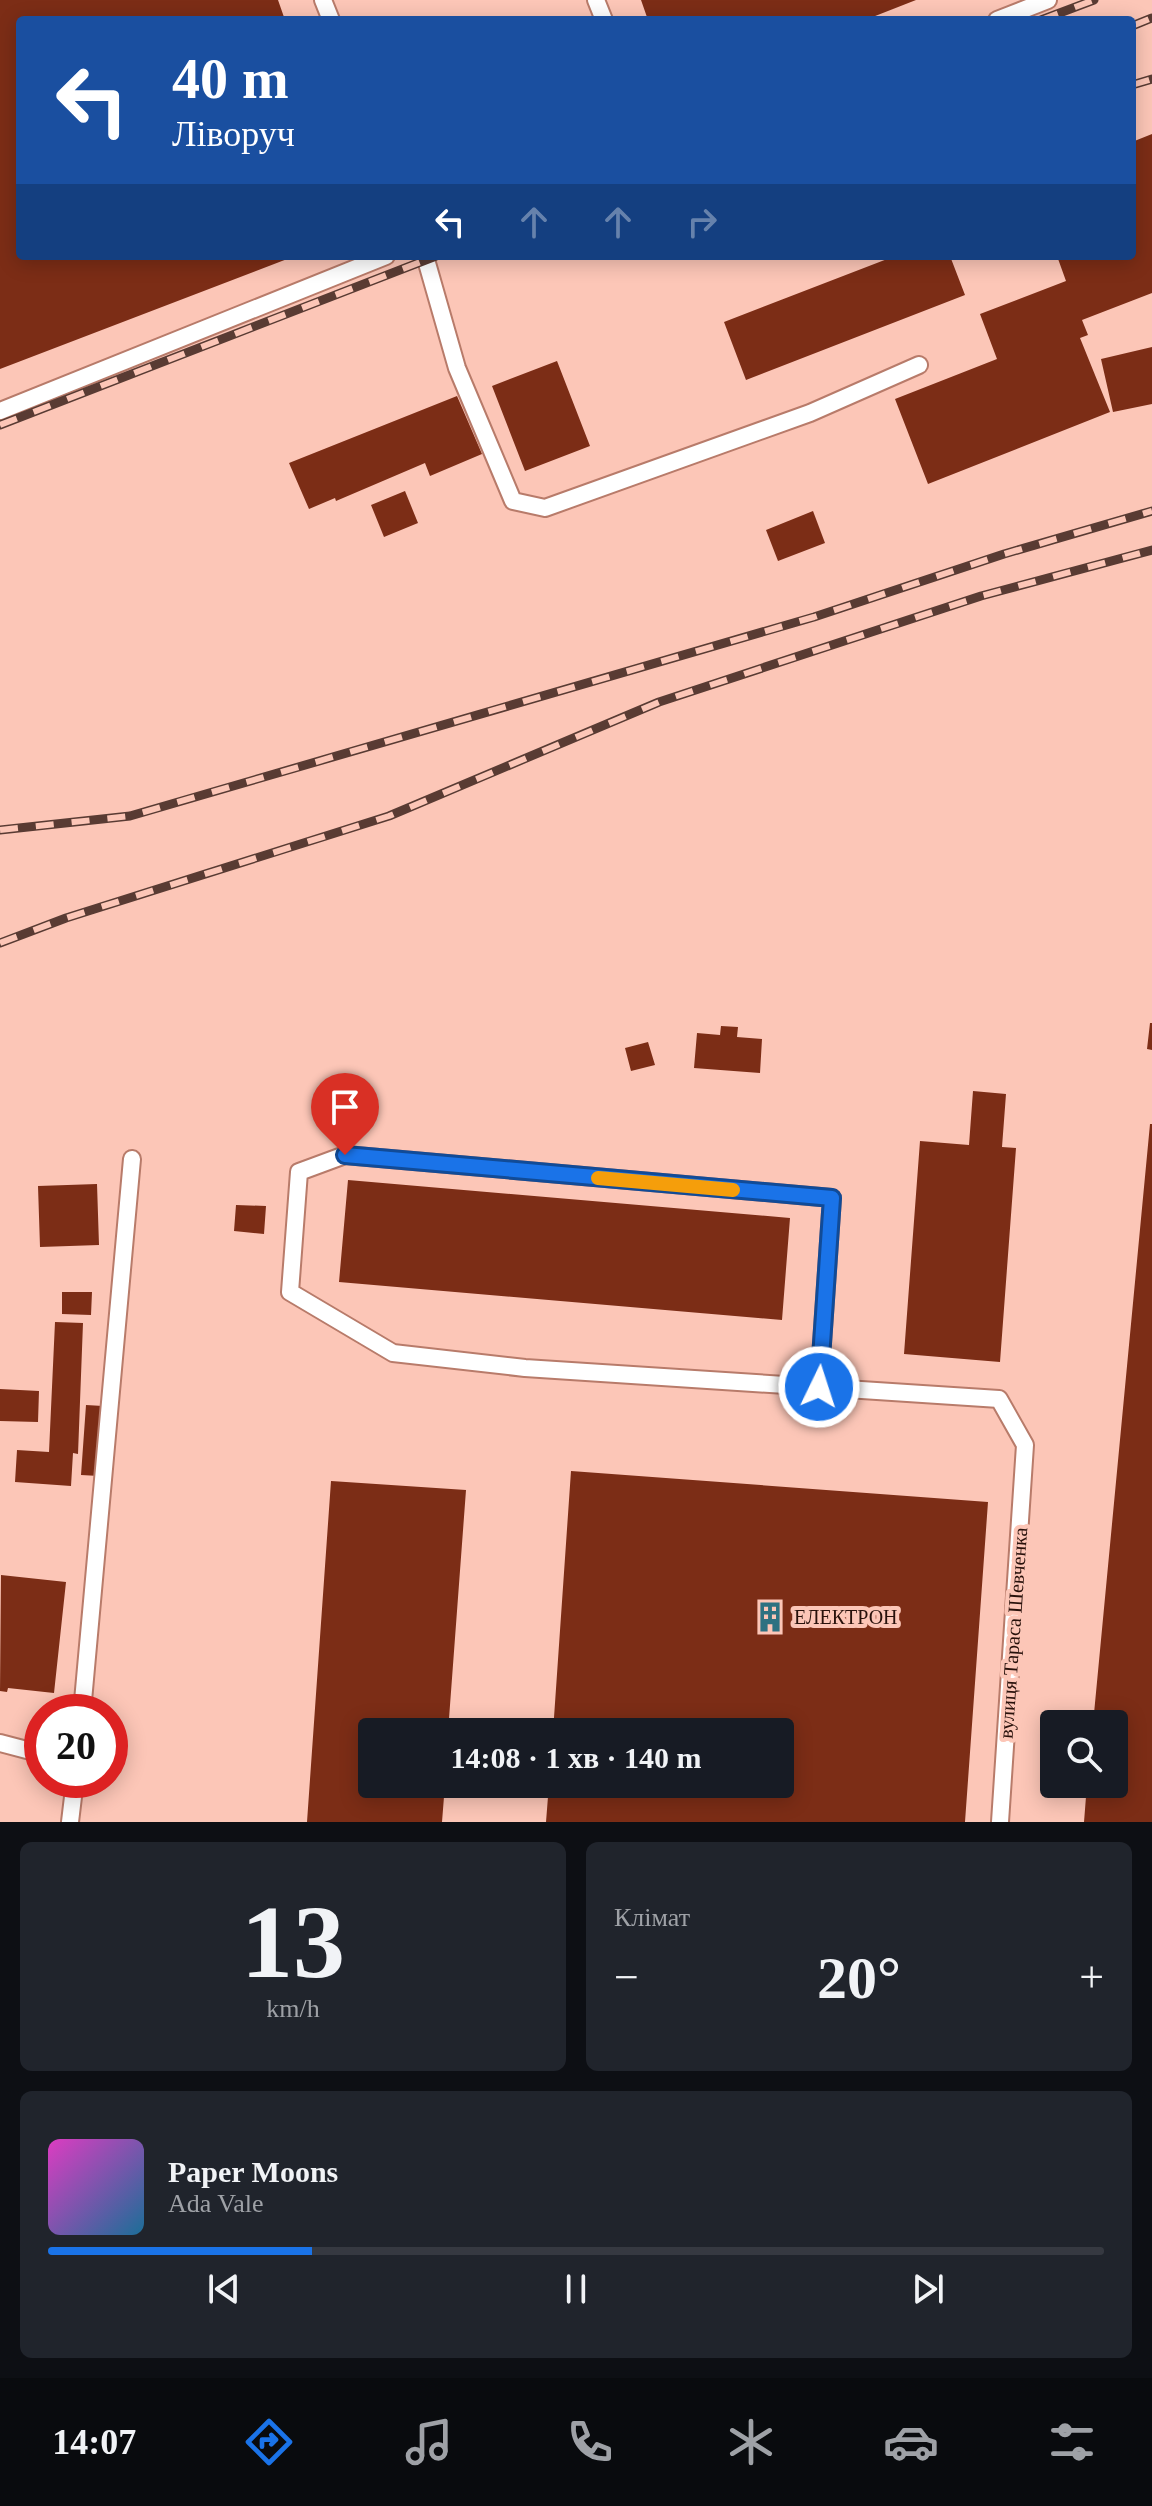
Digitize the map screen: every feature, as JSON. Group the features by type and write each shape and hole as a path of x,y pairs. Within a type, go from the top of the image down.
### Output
{"lane":[{"path":"1007,16 1048,0"},
{"path":"0,411 376,260"},
{"path":"426,260 457,368 513,501 545,508 810,413 919,365"},
{"path":"345,1155 832,1198 819,1387 525,1368 393,1353 290,1292 299,1172 345,1155"},
{"path":"84,1694 132,1159"},
{"name":"вулиця Тараса Шевченка","path":"819,1387 999,1399 1025,1445 1000,1822"},
{"path":"0,1743 24,1749"},
{"path":"70,1822 73,1798"}],"building":[{"path":"0,0 278,0 284,16 16,16 16,260 285,260 0,369"},
{"path":"641,0 916,0 875,16 647,16"},
{"path":"1152,134 1152,293 1082,320 1088,335 1080,338 1110,412 928,484 895,399 997,359 980,314 1066,281 1058,260 1136,260 1136,140"},
{"path":"885,260 952,260 965,295 746,380 724,322"},
{"path":"1152,347 1152,404 1113,412 1101,359"},
{"path":"557,361 590,446 525,471 492,386"},
{"path":"457,396 482,454 430,476 425,463 336,501 335,498 309,509 289,463"},
{"path":"405,491 418,523 384,537 371,505"},
{"path":"813,511 825,543 778,561 766,530"},
{"path":"1152,1023 1152,1050 1147,1049"},
{"path":"721,1026 738,1027 737,1037 762,1039 760,1073 694,1068 697,1033 720,1035"},
{"path":"648,1042 655,1065 631,1071 625,1048"},
{"path":"973,1091 1006,1094 1002,1147 1016,1148 1000,1362 904,1354 920,1141 969,1145"},
{"path":"1152,1124 1152,1822 1084,1822 1086,1798 1128,1798 1128,1710 1094,1710"},
{"path":"348,1180 790,1218 782,1320 339,1282"},
{"path":"97,1184 99,1245 40,1247 38,1186"},
{"path":"236,1205 266,1206 264,1234 234,1231"},
{"path":"62,1292 92,1292 91,1315 62,1314"},
{"path":"55,1322 83,1323 78,1454 73,1453 71,1486 15,1482 17,1450 49,1452"},
{"path":"0,1389 39,1391 38,1422 0,1421"},
{"path":"86,1405 103,1406 99,1476 81,1475"},
{"name":"ЕЛЕКТРОН","path":"571,1471 988,1502 965,1822 546,1822 548,1798 794,1798 794,1718 554,1718"},
{"path":"331,1481 466,1490 449,1718 358,1718 358,1798 444,1798 442,1822 307,1822"},
{"path":"1,1575 66,1582 54,1693 8,1688 7,1692 0,1691"}],"railway":[{"path":"1052,16 1094,0"},
{"path":"1136,24 1152,18"},
{"path":"1136,84 1152,79"},
{"path":"0,425 426,260"},
{"path":"0,830 130,816 814,617 1004,554 1152,511"},
{"path":"0,943 66,918 389,816 659,702 981,596 1152,550"}],"slow traffic":[{"path":"598,1178 733,1190"}],"place":[{"name":"ЕЛЕКТРОН","path":"770,1617"}],"route":[{"path":"345,1155 832,1198 819,1387"}]}
